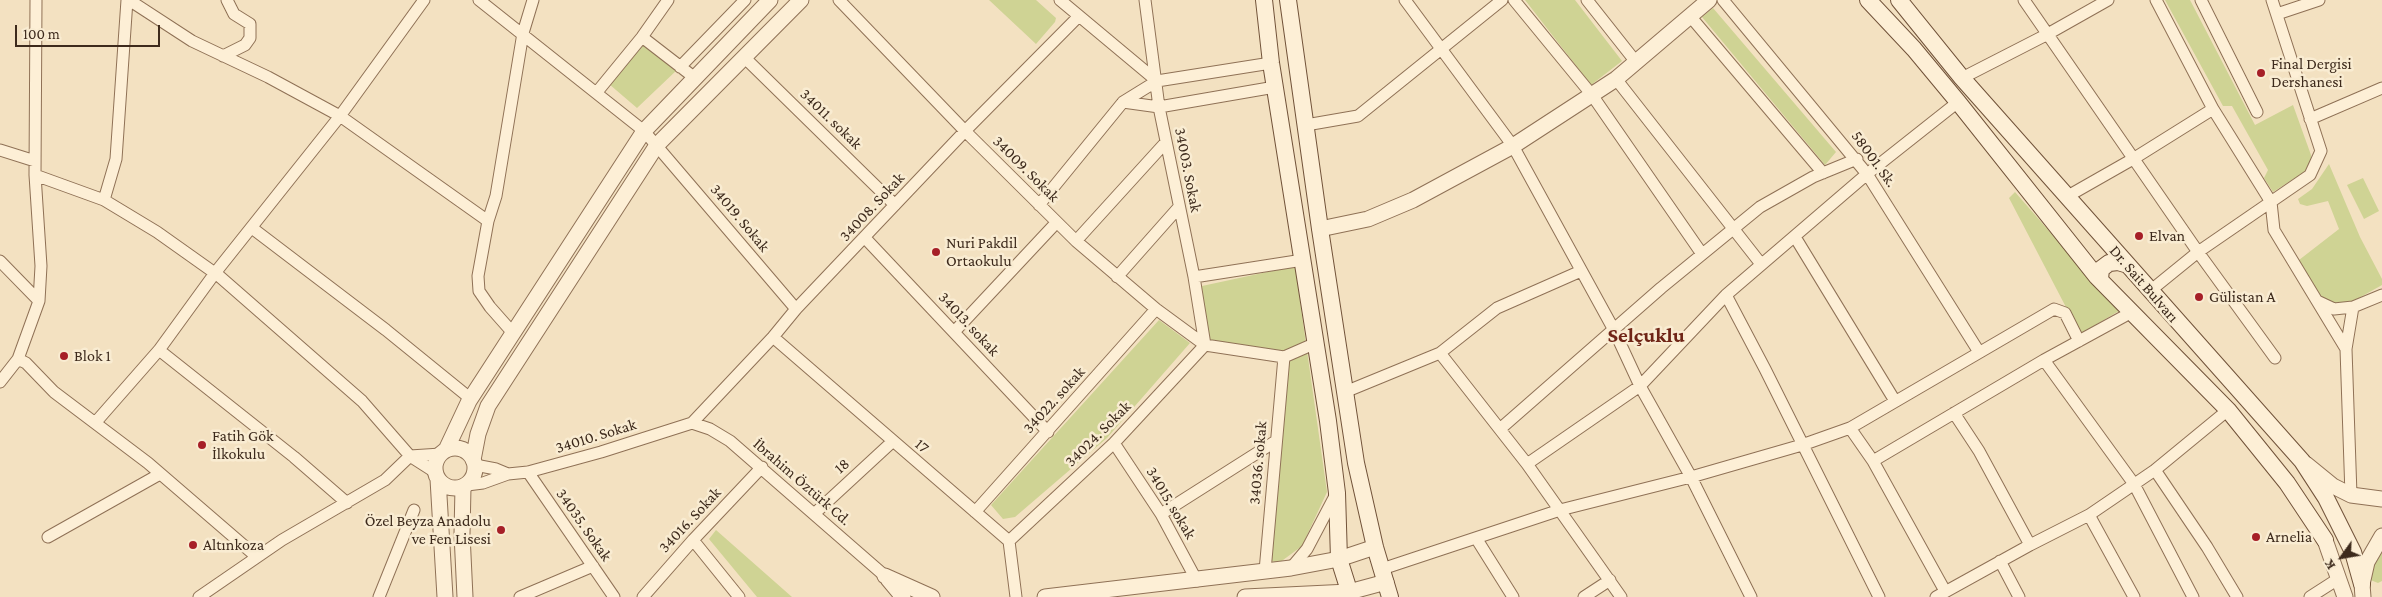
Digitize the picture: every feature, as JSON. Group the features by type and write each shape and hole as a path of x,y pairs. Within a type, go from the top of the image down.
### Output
{"main road":[{"path":"1264,0 1271,62 1316,343 1337,493 1339,558 1350,595"},
{"path":"1288,0 1320,229 1356,463 1374,547 1386,583"},
{"name":"Dr. Sait Bulvarı","path":"1868,0 1914,49 1958,102 2064,238 2100,279 2228,410 2286,483 2325,540"},
{"name":"Dr. Sait Bulvarı","path":"1899,0 1962,78 2302,461 2326,498 2353,552 2363,591"},
{"path":"2100,279 2101,269 2109,263 2118,262 2128,265"}],"street":[{"path":"0,382 18,359 39,301 41,266 35,175 36,0"},
{"path":"104,200 116,159 128,0 192,41 340,116 488,221"},
{"path":"223,56 246,45 250,38 250,24 234,14 227,0"},
{"path":"95,423 159,350 215,273 340,116 424,0"},
{"name":"34019. Sokak","path":"479,0 523,33 644,131 659,146 796,309"},
{"path":"597,92 642,37 668,0"},
{"path":"680,67 745,0"},
{"path":"445,597 442,515 435,466 471,398 644,131 770,0"},
{"path":"465,597 462,534 465,486 474,476 478,434 488,406 659,146 801,0"},
{"name":"34009. Sokak","path":"839,0 1056,223 1117,277 1204,345"},
{"path":"1060,0 1157,81"},
{"name":"34003. Sokak","path":"1145,0 1159,107 1194,277 1204,345"},
{"path":"1406,0 1513,146 1614,330 1640,386 1691,477 1751,597"},
{"path":"1306,125 1358,116 1502,0"},
{"path":"1514,0 1592,95 1702,254"},
{"path":"1587,0 1636,62"},
{"path":"1320,229 1368,219 1413,200 1513,146 1616,79 1709,0"},
{"name":"58001. Sk.","path":"1723,0 1857,160 1978,352"},
{"path":"2024,0 2046,35 2198,252 2275,358"},
{"path":"1962,78 2046,35 2108,0"},
{"path":"2156,0 2213,109 2271,202 2274,230 2346,349"},
{"path":"2201,0 2257,112"},
{"path":"2150,291 2198,252 2310,175 2321,151 2272,0"},
{"path":"2277,14 2319,0"},
{"path":"514,333 490,307 479,291 478,276 488,221 496,196 523,33 534,1"},
{"name":"34008. Sokak","path":"692,423 796,309 965,131 1079,16"},
{"path":"1690,16 1823,173"},
{"path":"642,37 695,78"},
{"name":"34011. sokak","path":"744,57 895,205"},
{"path":"1039,205 1123,102 1157,81 1271,62"},
{"path":"1616,79 1761,264"},
{"path":"1123,102 1159,107 1275,87"},
{"path":"2310,119 2382,88"},
{"path":"1527,464 1640,386 1726,296 1761,264 1867,174 1958,102"},
{"path":"2068,196 2133,159 2213,109"},
{"path":"1076,241 1166,142"},
{"path":"0,150 35,161"},
{"path":"1500,430 1702,254 1760,207 1823,173 1857,160"},
{"path":"35,175 104,200 157,232 215,273 362,401 410,456 448,487 454,489 483,483 508,474"},
{"path":"1117,277 1179,207"},
{"path":"954,332 1056,223"},
{"path":"252,228 386,330 471,398"},
{"path":"1794,237 1895,401"},
{"name":"34013. sokak","path":"865,238 1048,432"},
{"path":"1194,277 1303,260"},
{"path":"0,261 39,301"},
{"path":"1345,392 1440,353 1497,308 1581,271"},
{"path":"2317,301 2334,309 2354,308 2382,295"},
{"path":"1726,296 1765,369 1879,597"},
{"path":"2351,495 2346,349 2354,308"},
{"name":"34022. sokak","path":"975,512 1156,309"},
{"path":"1244,597 1350,595 1386,583 1476,538 1560,510 1691,477 1802,445 1850,428 1895,401 1912,394 1978,352 2054,309 2065,313 2079,341"},
{"path":"1873,461 2044,360 2132,312"},
{"name":"17","path":"772,337 1009,541"},
{"path":"1204,345 1284,357 1316,343"},
{"name":"34024. Sokak","path":"1009,541 1114,443 1204,345"},
{"path":"159,350 294,457 348,503"},
{"path":"1440,353 1527,464 1621,597"},
{"name":"34036. sokak","path":"1266,571 1284,357"},
{"path":"18,359 26,363 54,392 160,474 257,557"},
{"path":"2044,360 2134,484 2193,597"},
{"path":"1850,428 1873,461 1941,594 2089,515 2155,470 2228,410"},
{"path":"1954,413 1979,451 2030,545"},
{"name":"İbrahim Öztürk Cd.","path":"692,423 710,429 730,441 885,576"},
{"name":"34010. Sokak","path":"508,474 528,472 692,423"},
{"path":"1161,514 1276,441"},
{"name":"18","path":"814,514 892,442"},
{"name":"34015. sokak","path":"1114,443 1161,514 1197,581"},
{"path":"205,596 282,540 385,480 410,456 458,448 465,450 474,462 508,474"},
{"path":"2302,461 2333,486 2351,495 2382,499"},
{"name":"34016. Sokak","path":"642,597 762,467"},
{"path":"2155,470 2207,547 2237,597"},
{"name":"34035. Sokak","path":"528,472 614,597"},
{"path":"48,537 160,474"},
{"path":"1291,568 1307,549 1337,493"},
{"path":"379,597 414,510"},
{"path":"2089,515 2134,597"},
{"path":"2363,591 2367,562 2382,536"},
{"path":"1476,538 1513,597"},
{"path":"693,540 740,597"},
{"path":"2325,540 2345,597"},
{"path":"1009,541 1016,597"},
{"path":"1045,597 1197,581 1291,568 1339,558 1374,547"},
{"path":"2000,561 2020,597"},
{"path":"520,597 594,566"},
{"path":"885,576 903,597"},
{"path":"885,576 932,597"},
{"path":"2310,597 2338,579"},
{"path":"1584,597 1610,580"}],"green space":[{"path":"989,0 1036,0 1056,18 1055,22 1036,44"},
{"path":"1525,0 1575,0 1622,61 1591,85"},
{"path":"2165,0 2190,0 2255,125 2293,105 2311,155 2311,163 2306,171 2273,192 2264,178 2268,170 2232,106 2223,106"},
{"path":"1713,8 1836,152 1825,165 1702,17"},
{"path":"643,40 678,69 637,108 609,84"},
{"path":"2329,164 2360,237 2382,279 2382,285 2350,303 2336,305 2318,297 2299,260 2339,229 2328,201 2307,206 2300,204 2298,199 2312,189"},
{"path":"2363,178 2379,211 2364,219 2347,185"},
{"path":"2015,192 2119,311 2080,334 2009,198"},
{"path":"1295,266 1327,492 1302,546 1279,563 1271,561 1284,357 1205,345 1202,286"},
{"path":"1159,320 1190,343 1107,438 1015,517 1003,519 991,505"},
{"path":"716,530 792,597 757,597 709,539"},
{"path":"2382,546 2382,581 2378,583 2368,579"}],"place":[{"name":"Final Dergisi Dershanesi","path":"2261,73"},
{"name":"Elvan","path":"2139,236"},
{"name":"Nuri Pakdil Ortaokulu","path":"936,252"},
{"name":"Gülistan A","path":"2199,297"},
{"name":"Blok 1","path":"64,356"},
{"name":"Fatih Gök İlkokulu","path":"202,445"},
{"name":"Özel Beyza Anadolu ve Fen Lisesi","path":"501,530"},
{"name":"Arnelia","path":"2256,537"},
{"name":"Altınkoza","path":"193,545"}],"district":[{"name":"Selçuklu","path":"1646,336"}]}
